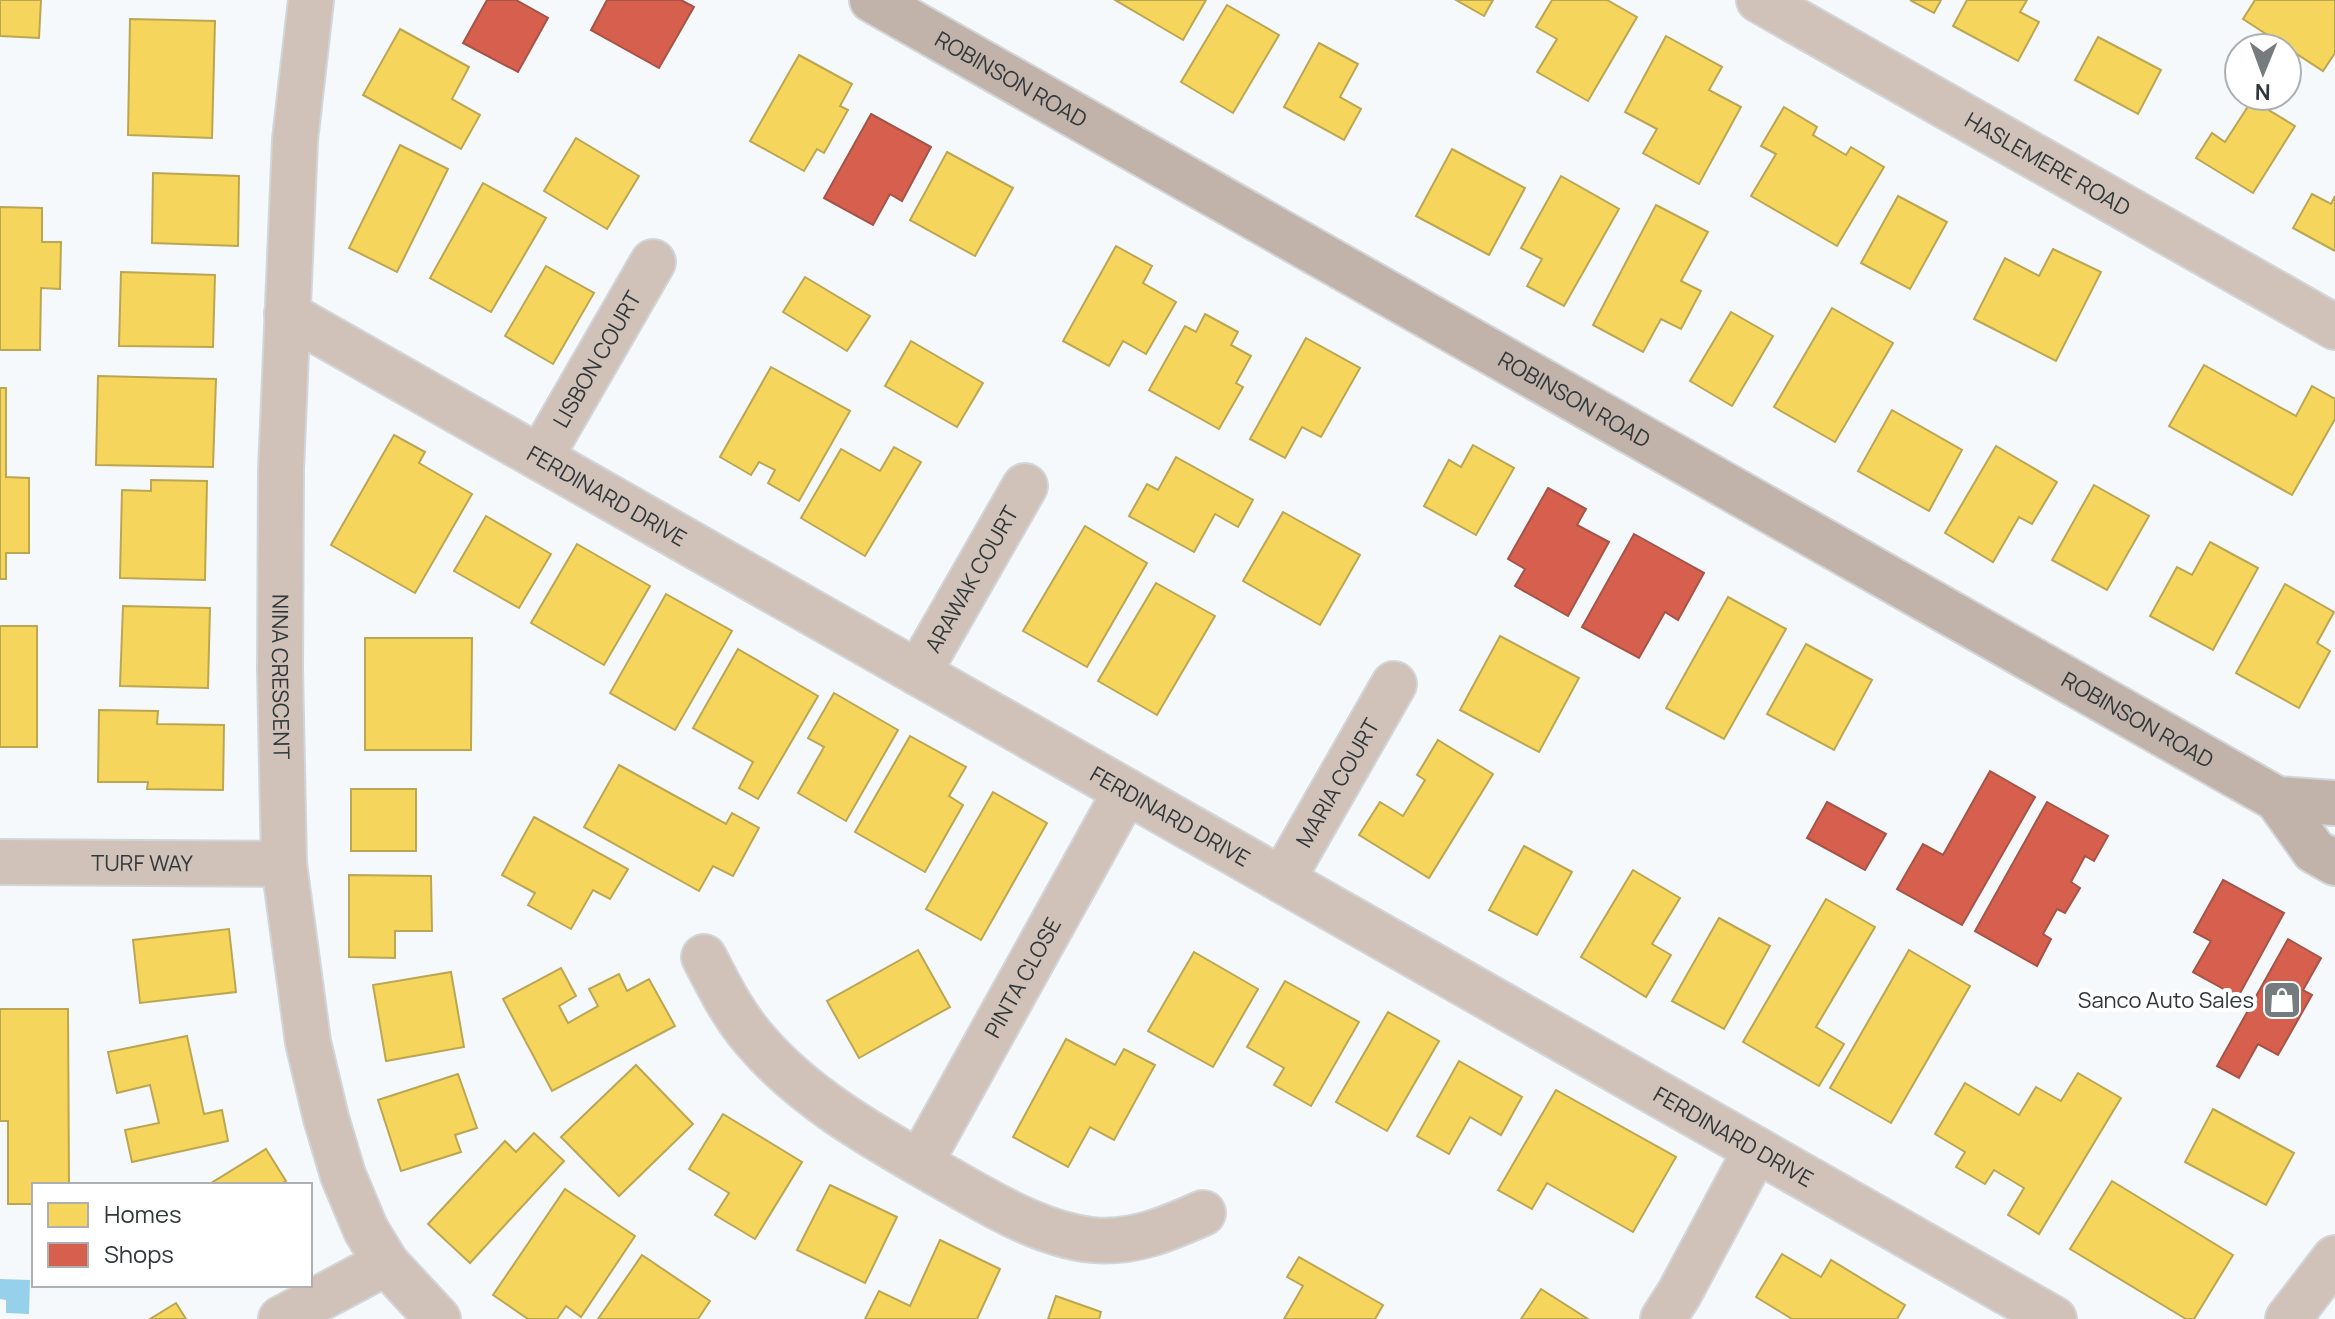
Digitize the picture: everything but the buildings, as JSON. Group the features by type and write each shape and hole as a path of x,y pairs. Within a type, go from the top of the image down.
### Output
{"highway":[{"name":"ROBINSON ROAD","path":"872,0 2277,799 2314,851 2335,863"},
{"name":"ROBINSON ROAD","path":"2277,799 2335,803"}],"street":[{"name":"NINA CRESCENT","path":"311,0 295,140 281,485 280,669 284,864 308,1042 343,1175 366,1230 386,1263 438,1319"},
{"name":"HASLEMERE ROAD","path":"1759,0 2335,327"},
{"name":"LISBON COURT","path":"540,458 653,262"},
{"name":"FERDINARD DRIVE","path":"287,314 2054,1319"},
{"name":"ARAWAK COURT","path":"918,673 1025,486"},
{"name":"MARIA COURT","path":"1282,880 1394,684"},
{"name":"PINTA CLOSE","path":"920,1163 1126,791"},
{"name":"TURF WAY","path":"0,862 284,864"},
{"path":"704,957 728,1003 755,1041 793,1078 848,1120 1020,1217 1064,1235 1094,1240 1158,1233 1203,1213"},
{"path":"1663,1319 1756,1150"},
{"path":"2288,1319 2335,1258"},
{"path":"281,1319 386,1263"}],"water":[{"path":"0,1279 30,1280 29,1314 6,1313 6,1300 0,1299"}],"place":[{"name":"Sanco Auto Sales","path":"2282,1000"}]}
